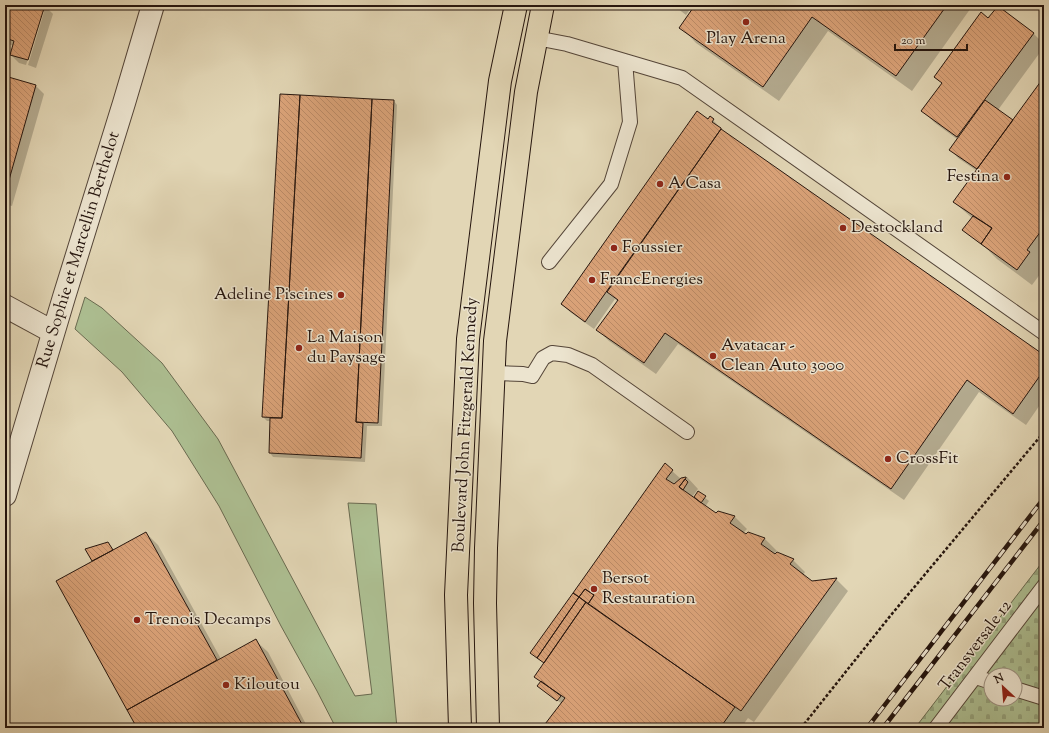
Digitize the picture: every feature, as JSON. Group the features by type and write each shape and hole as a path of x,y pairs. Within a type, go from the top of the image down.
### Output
{"main road":[{"name":"Boulevard John Fitzgerald Kennedy","path":"460,728 456,594 468,338 500,81 516,5"},
{"name":"Boulevard John Fitzgerald Kennedy","path":"488,728 485,603 495,341 526,92 543,5"}],"street":[{"name":"Rue Sophie et Marcellin Berthelot","path":"5,495 153,5"},
{"path":"5,306 53,332"}],"lane":[{"path":"536,38 567,44 682,78 1044,333"},
{"path":"549,262 611,184 630,122 625,61"},
{"path":"493,374 523,374 532,376 544,358 552,353 568,355 592,365 687,432"},
{"name":"Transversale 12","path":"936,728 1044,586"},
{"path":"976,677 983,679"},
{"path":"1023,691 1044,698"}],"path":[{"path":"801,728 891,615 1044,432"}],"green space":[{"path":"85,297 102,308 162,363 218,439 355,696 372,694 348,503 376,504 397,728 336,728 219,506 172,431 122,372 75,329"},
{"path":"1044,560 1044,728 915,728"}],"building":[{"path":"5,5 45,5 28,60 10,55 14,41 5,38"},
{"path":"695,5 947,5 896,76 812,17 763,87 679,28"},
{"path":"998,6 1034,33 957,137 921,111 942,83 934,77 981,12 988,18"},
{"path":"5,76 36,85 5,194"},
{"name":"Festina","path":"1044,77 1044,227 1027,250 1030,252 1017,270 981,244 992,228 953,202"},
{"path":"280,94 300,95 282,418 262,417"},
{"path":"300,95 372,99 356,422 363,423 361,458 269,453 270,418 282,418"},
{"path":"372,99 394,100 378,423 356,422"},
{"path":"985,100 1013,120 977,169 949,150"},
{"path":"697,111 708,119 710,116 714,119 712,122 721,129 585,322 561,304"},
{"path":"721,129 1044,355 1044,370 1013,414 967,380 891,489 665,333 644,363 596,330 618,300 607,292"},
{"path":"973,216 992,228 981,244 962,230"},
{"path":"665,463 673,470 666,479 674,484 681,478 686,477 679,487 716,513 718,511 735,516 730,523 746,534 748,532 765,538 761,544 775,554 777,552 794,559 790,564 812,581 837,578 741,711 588,604 594,595 585,589 579,597 573,593"},
{"path":"685,479 688,482 683,490 679,487"},
{"path":"698,491 706,496 701,503 694,497"},
{"name":"Trenois Decamps","path":"146,532 217,660 127,710 56,581"},
{"path":"108,542 113,550 92,561 85,549"},
{"path":"585,589 594,595 588,604 579,597"},
{"path":"573,593 579,597 537,658 530,653"},
{"path":"579,597 586,602 544,663 537,658"},
{"path":"586,602 735,707 720,728 542,728 565,698 534,677"},
{"name":"Kiloutou","path":"256,639 304,728 137,728 127,710"},
{"path":"541,681 561,696 557,701 537,686"}],"railway":[{"path":"867,728 1044,498"},
{"path":"883,728 1044,520"}],"place":[{"name":"Play Arena","path":"746,22"},
{"name":"Festina","path":"1007,177"},
{"name":"A Casa","path":"660,184"},
{"name":"Destockland","path":"843,228"},
{"name":"Foussier","path":"614,248"},
{"name":"FrancEnergies","path":"592,280"},
{"name":"Adeline Piscines","path":"341,295"},
{"name":"La Maison du Paysage","path":"299,348"},
{"name":"Avatacar - Clean Auto 3000","path":"713,356"},
{"name":"CrossFit","path":"888,459"},
{"name":"Bersot Restauration","path":"594,589"},
{"name":"Trenois Decamps","path":"137,620"},
{"name":"Kiloutou","path":"226,685"}]}
